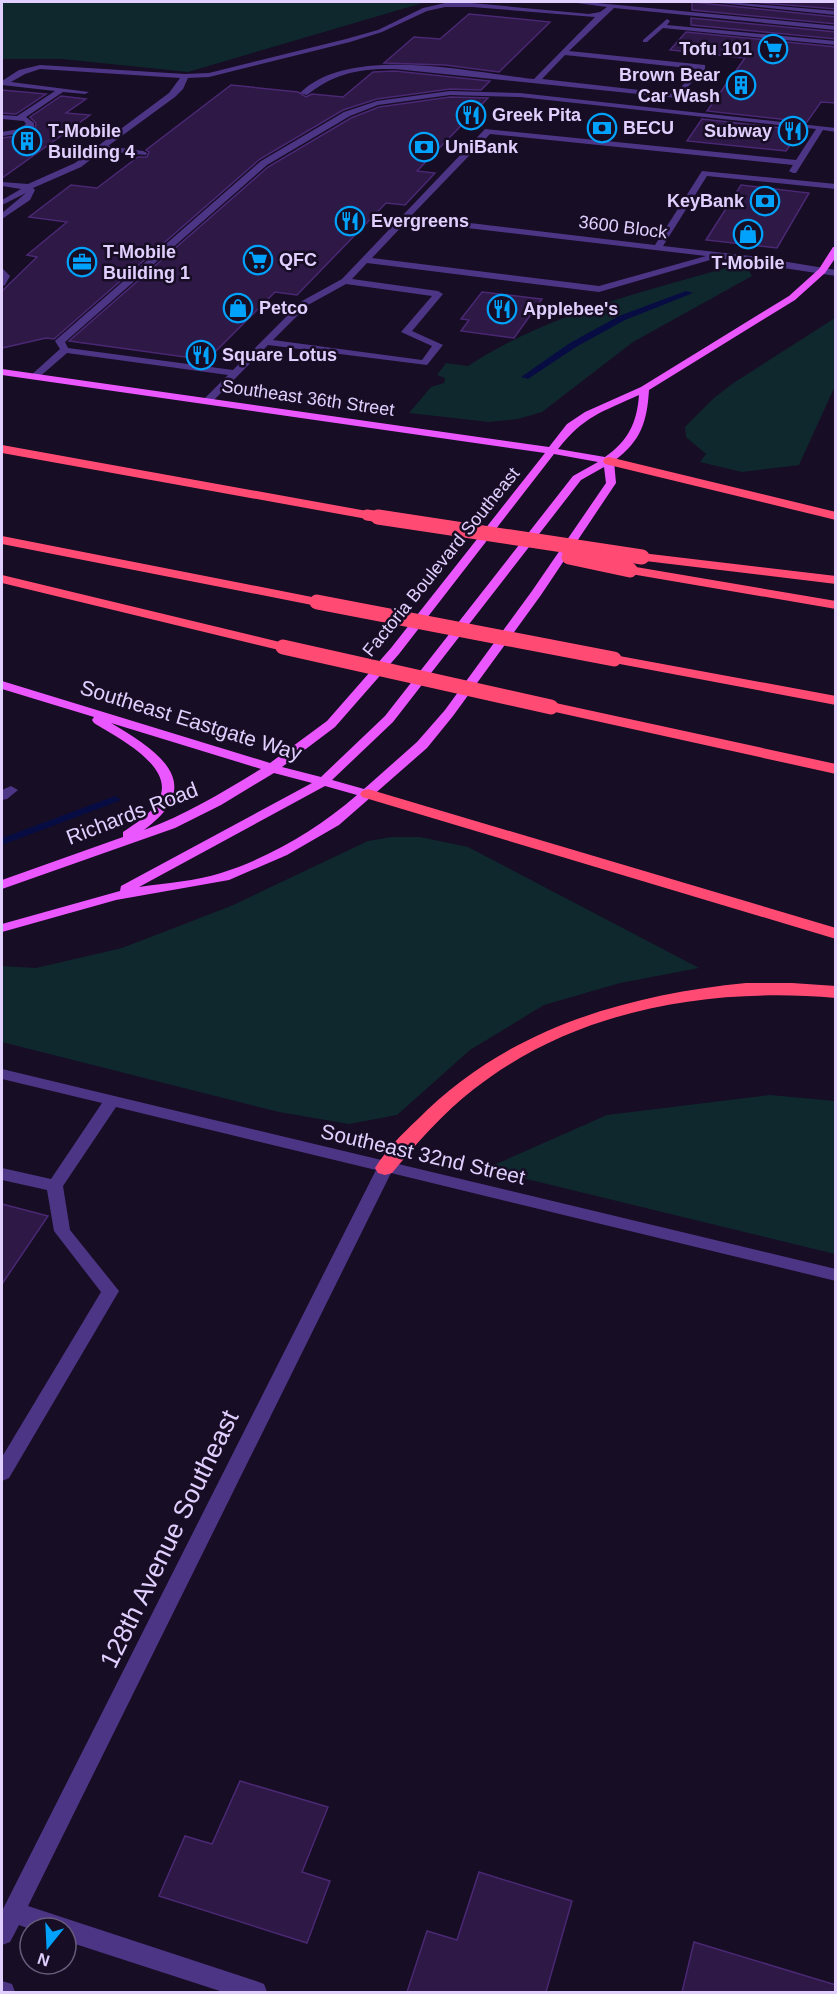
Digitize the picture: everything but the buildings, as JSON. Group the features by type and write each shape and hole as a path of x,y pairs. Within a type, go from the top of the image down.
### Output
{"highway":[{"path":"2,449 367,515 630,570 836,605"},
{"path":"609,461 836,516"},
{"path":"367,515 642,557 836,580"},
{"path":"2,540 836,700"},
{"path":"2,579 283,647 802,761 836,771"},
{"path":"368,794 836,934"},
{"path":"385,1168 424,1122 482,1073 531,1043 601,1017 667,999 744,989 815,989 836,992"}],"main road":[{"name":"Factoria Boulevard Southeast","path":"272,768 331,724 395,651 571,426 589,414 644,389 792,298 822,271 836,249"},
{"name":"Southeast 36th Street","path":"2,372 208,400 609,461"},
{"path":"114,896 323,782 389,719 577,478 609,461 632,440 641,421 644,389"},
{"path":"2,928 114,896 224,877 290,847 334,822 368,794 429,737 530,602 611,483 609,461"},
{"name":"Southeast Eastgate Way","path":"2,685 272,768 368,794"},
{"path":"77,708 155,757 165,771 170,784 162,809 132,833 104,848"},
{"name":"Richards Road","path":"2,885 170,825 216,802 272,768"}],"street":[{"path":"572,2 722,16 834,34"},
{"path":"643,8 650,2"},
{"path":"713,2 836,13"},
{"path":"722,16 734,3"},
{"path":"3,83 22,72 40,68 185,76 223,73 348,41 380,31 425,9 445,5 472,5 580,16 602,14"},
{"path":"537,81 602,14 613,6"},
{"path":"645,42 675,12"},
{"path":"661,26 834,34"},
{"path":"304,93 321,79 346,71 378,66 677,96 702,67 564,53"},
{"path":"2,203 32,188 44,179 78,165 172,95 180,87 185,76"},
{"path":"3,83 58,92 86,92"},
{"path":"19,118 58,92"},
{"path":"65,350 60,341 264,163 347,114 377,103 450,93 520,95 836,130"},
{"path":"2,117 27,119 31,125 21,131 2,134"},
{"path":"786,182 821,128"},
{"path":"208,400 305,303 345,281 488,131 797,164"},
{"path":"101,148 143,153"},
{"path":"657,248 705,173 836,187"},
{"path":"2,184 32,188"},
{"path":"2,217 27,198 32,188"},
{"name":"3600 Block","path":"405,218 719,255 836,273"},
{"path":"365,260 599,289 719,255"},
{"path":"2,271 6,276 2,283"},
{"path":"267,342 424,363 438,345 406,332 438,294 345,281"},
{"path":"34,377 65,350 235,373"},
{"name":"Southeast 32nd Street","path":"2,1074 836,1275"},
{"path":"2,1473 110,1291 62,1231 55,1186 112,1101"},
{"name":"128th Avenue Southeast","path":"2,1934 385,1168"},
{"path":"2,1174 55,1186"},
{"path":"13,1911 27,1916"},
{"path":"78,1934 256,1992"}],"green space":[{"path":"2,2 426,2 188,72 62,59 2,59"},
{"path":"733,266 749,271 752,276 633,342 542,412 518,419 489,422 409,413 431,387 444,383 445,378 437,375 446,363 468,366 498,348 563,318 630,295"},
{"path":"835,318 835,386 799,465 742,472 700,462 706,454 686,437 685,427 714,398 732,384"},
{"path":"392,837 420,837 468,847 699,968 620,983 544,1005 470,1050 397,1115 349,1124 279,1112 2,1042 2,966 36,968 122,948 231,906 368,841"},
{"path":"770,1095 835,1101 835,1254 485,1169 607,1115"}],"waterway":[{"path":"525,377 573,345 622,318 689,293"},
{"path":"2,842 115,799"}],"place":[{"name":"Tofu 101","path":"773,49"},
{"name":"Brown Bear Car Wash","path":"741,85"},
{"name":"Greek Pita","path":"471,115"},
{"name":"BECU","path":"602,128"},
{"name":"Subway","path":"793,131"},
{"name":"T-Mobile Building 4","path":"27,141"},
{"name":"UniBank","path":"424,147"},
{"name":"KeyBank","path":"765,201"},
{"name":"Evergreens","path":"350,221"},
{"name":"T-Mobile","path":"748,234"},
{"name":"QFC","path":"258,260"},
{"name":"T-Mobile Building 1","path":"82,262"},
{"name":"Petco","path":"238,308"},
{"name":"Applebee's","path":"502,309"},
{"name":"Square Lotus","path":"201,355"}]}
